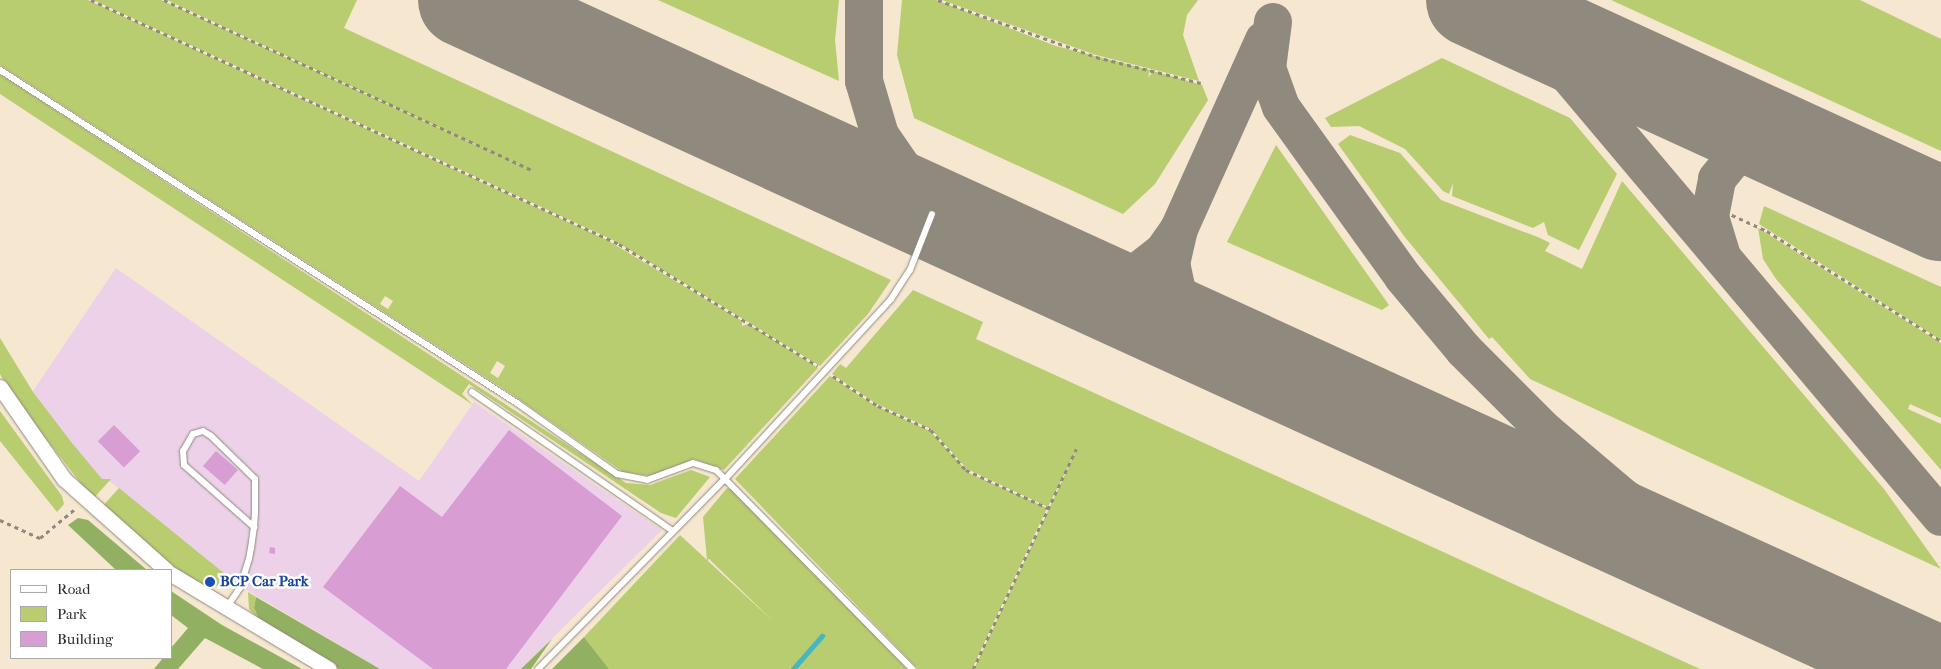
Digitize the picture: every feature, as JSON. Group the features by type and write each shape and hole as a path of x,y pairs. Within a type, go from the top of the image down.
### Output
{"street":[{"path":"0,387 39,447 83,499 165,569"},
{"path":"172,575 224,610 328,669"}],"lane":[{"path":"0,70 517,403 617,474 647,480 698,463 726,478 912,669"},
{"path":"541,668 726,478 902,283 932,214"},
{"path":"472,392 673,531"},
{"path":"224,610 247,570 254,526 256,494 251,471 206,433 193,434 184,450 184,465 254,526"}],"path":[{"path":"90,0 619,244 825,370 878,406 931,430 966,470 1048,508"},
{"path":"164,0 532,170"},
{"path":"938,0 1096,57 1201,83"},
{"path":"1710,205 1767,231 1941,341"},
{"path":"973,669 1076,449"},
{"path":"0,520 40,538 64,522 83,499"}],"shaded area":[{"path":"116,268 419,481 474,402 662,530 521,669 380,669 233,582 111,482 101,480 31,394"}],"green space":[{"path":"0,0 88,0 607,240 742,321 742,326 748,324 818,368 724,470 694,459 651,476 623,472 510,393 0,65","holes":["385,296 393,301 388,309 380,304","497,361 505,366 498,378 490,373"]},
{"path":"93,0 161,0 532,171 167,0 357,0 344,28 891,280 868,314 820,366 615,241"},
{"path":"658,0 839,0 835,40 839,81"},
{"path":"902,0 936,0 1056,46 1150,70 1148,78 1153,71 1202,85 1208,100 1155,184 1123,214 914,118 897,55"},
{"path":"942,0 1198,0 1187,15 1183,35 1199,81 1096,55"},
{"path":"1611,0 1860,0 1941,39 1941,151"},
{"path":"1442,58 1570,118 1617,174 1579,250 1548,235 1544,222 1533,228 1452,196 1453,183 1449,194 1443,191 1405,149 1359,126 1331,127 1325,118"},
{"path":"0,74 626,483 650,485 691,470 710,477 676,518 661,513 469,384 462,394 473,405 0,94"},
{"path":"1350,135 1400,153 1441,200 1540,238 1550,243 1545,251 1582,269 1622,181 1884,489 1941,569 1530,379 1492,337 1489,339 1404,236 1338,144"},
{"path":"1276,145 1389,305 1382,310 1227,242"},
{"path":"1764,206 1941,287 1941,340 1759,224"},
{"path":"1758,228 1941,343 1941,418 1910,404 1908,409 1941,424 1941,470 1776,279 1763,259"},
{"path":"913,290 983,322 976,339 1700,669 974,669 1077,449 1048,507 967,469 931,429 875,403 832,374 840,364 846,368"},
{"path":"0,338 33,392 72,443 102,479 111,479 93,499 11,394 0,374"},
{"path":"830,376 874,405 930,431 969,473 1047,508 972,669 918,669 735,479"},
{"path":"0,411 62,496 64,504 57,512 0,441"},
{"path":"119,488 230,580 209,589 171,566 101,508"},
{"path":"727,488 735,490 907,669 609,669 584,637 680,535 707,560 703,517","holes":["709,559 775,623 708,561"]},
{"path":"78,518 88,520 146,569 115,569 68,525"},
{"path":"172,592 222,625 302,669 263,669 205,638 178,669 154,669 162,659 172,659 172,647 188,628 172,616"},
{"path":"248,592 256,597 254,608 259,619 249,609"},
{"path":"256,597 380,669 338,669 301,648 259,619 254,608"},
{"path":"584,637 609,669 552,669"},
{"path":"552,639 531,669 521,669"}],"building":[{"path":"114,425 140,451 124,467 98,441"},
{"path":"509,430 622,516 506,669 433,669 323,587 400,486 442,517"},
{"path":"216,451 238,470 225,485 203,466"},
{"path":"270,547 275,548 275,554 269,553"}],"waterway":[{"path":"793,669 822,636"}],"taxiway":[{"path":"471,0 500,16"},
{"path":"864,0 864,81 880,135 915,186 970,231"},
{"path":"1505,0 1941,517"},
{"path":"1273,22 1267,68 1281,107 1403,277 1464,350 1545,431 1624,498 1712,558 1813,616"},
{"path":"1074,278 1132,276 1163,252 1179,229 1264,40"},
{"path":"1721,253 1710,216 1717,179 1741,149 1773,135 1801,134 1828,143 1929,208"},
{"path":"1179,229 1171,263 1178,296 1192,321 1223,346"}],"runway":[{"path":"465,0 1929,669"},
{"path":"1473,0 1941,214"}],"place":[{"name":"BCP Car Park","path":"210,582"}]}
